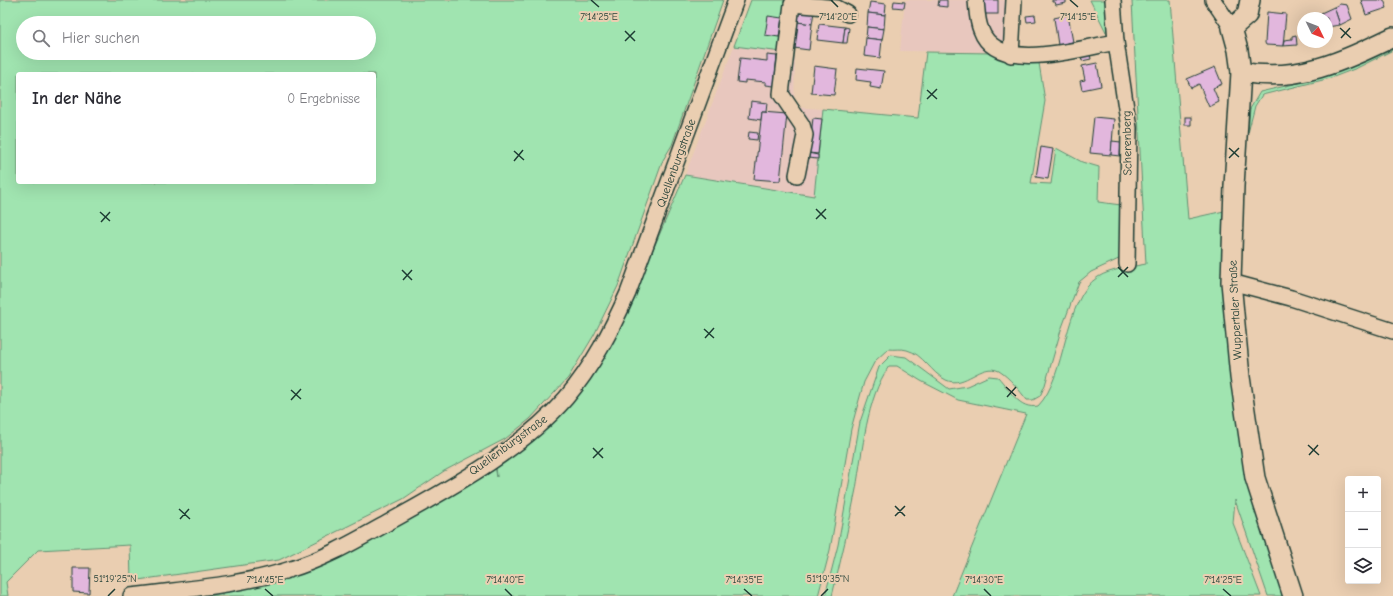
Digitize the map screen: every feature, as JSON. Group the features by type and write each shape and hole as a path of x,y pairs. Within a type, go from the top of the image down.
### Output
{"main road":[{"path":"1232,28 1247,15 1250,0"},
{"name":"Wuppertaler Straße","path":"1232,28 1238,50 1241,72 1234,186 1231,282 1240,377 1255,478 1293,596"},
{"path":"1241,72 1270,75 1324,68 1393,37"}],"street":[{"name":"Quellenburgstraße","path":"131,596 248,580 312,562 344,547 415,508 490,462 548,417 584,376 601,349 622,306 736,0"},
{"path":"976,0 981,32 999,52 1011,55 1037,56 1116,42"},
{"path":"1011,55 1014,0"},
{"name":"Scherenberg","path":"1113,0 1116,42 1129,128 1127,264"},
{"name":"Wuppertaler Straße","path":"1213,0 1232,28"},
{"path":"797,175 805,135 802,125 781,94 792,2 837,8 848,14"},
{"path":"1231,282 1291,298 1393,331"}],"shaded area":[{"path":"905,0 1011,0 1008,52 900,51"},
{"path":"734,46 789,52 795,59 794,107 823,109 815,196 685,175"}],"green space":[{"path":"0,0 723,0 672,145 663,160 618,286 594,335 568,378 530,419 505,439 444,471 403,499 279,560 131,581 130,545 38,550 6,582 8,596 0,596"},
{"path":"751,0 788,0 782,52 734,46"},
{"path":"1090,0 1105,0 1111,34 1109,38"},
{"path":"1170,0 1188,219 1224,211 1223,278 1286,596 1268,596 1235,500 1233,523 1261,596 952,596 1026,414 958,400 921,381 897,366 889,366 881,379 870,409 845,542 832,596 825,596 838,545 860,422 879,367 891,355 906,357 949,389 967,386 989,376 998,377 1020,402 1025,405 1038,406 1055,377 1071,320 1078,302 1087,288 1103,274 1146,264 1132,1"},
{"path":"1393,47 1393,50 1357,68 1331,78 1262,95 1255,106 1248,133 1250,109 1260,92 1320,78 1344,70"},
{"path":"926,52 993,53 1008,59 1039,63 1045,101 1031,183 1051,184 1056,148 1082,162 1099,167 1098,202 1121,205 1123,257 1091,272 1079,282 1061,330 1045,385 1040,396 1033,400 1027,400 1007,377 999,371 992,369 979,372 960,381 953,382 941,377 918,355 907,350 888,349 875,361 864,382 851,429 830,550 818,596 170,596 272,581 495,466 497,477 496,466 550,425 571,404 588,382 621,324 685,175 814,196 823,109 918,118"}],"building":[{"path":"939,0 947,0 947,7 938,6"},
{"path":"983,0 998,0 998,14 983,14"},
{"path":"1052,0 1066,0 1066,3 1056,5 1055,2 1052,2"},
{"path":"1361,0 1384,0 1387,8 1366,15"},
{"path":"894,1 905,2 904,8 893,7"},
{"path":"870,2 886,4 885,15 868,13"},
{"path":"1340,4 1347,5 1352,19 1340,25 1334,7"},
{"path":"1334,7 1340,25 1333,26 1333,12 1323,12"},
{"path":"798,10 814,12 812,24 797,22"},
{"path":"1267,12 1286,14 1283,46 1266,45 1265,43"},
{"path":"868,13 885,15 884,29 867,27"},
{"path":"1035,15 1036,21 1027,22 1026,16"},
{"path":"1068,15 1073,42 1058,45 1054,18"},
{"path":"768,16 782,18 779,37 765,35"},
{"path":"797,22 812,24 809,50 794,48"},
{"path":"819,24 845,27 843,43 817,40"},
{"path":"845,27 849,28 847,43 843,43"},
{"path":"867,27 884,29 882,40 866,38"},
{"path":"1296,35 1297,45 1283,46 1284,40 1292,39 1292,36"},
{"path":"866,38 882,40 880,58 864,56"},
{"path":"1090,54 1091,59 1082,61 1081,56"},
{"path":"767,55 777,56 774,86 766,85 766,82 745,80 745,83 737,82 740,58 767,61"},
{"path":"1097,63 1101,86 1082,90 1080,81 1085,80 1082,66"},
{"path":"814,66 837,69 834,95 811,93"},
{"path":"1215,67 1222,84 1213,88 1219,102 1209,107 1199,84 1191,88 1187,79"},
{"path":"857,68 884,71 881,89 870,87 871,82 856,80"},
{"path":"751,101 767,103 766,112 762,112 761,120 749,118"},
{"path":"762,112 787,114 780,181 754,179"},
{"path":"1094,117 1114,119 1111,155 1090,153"},
{"path":"1185,117 1191,117 1191,125 1185,125"},
{"path":"813,118 822,119 818,154 809,153"},
{"path":"749,132 758,133 757,140 748,139"},
{"path":"1112,141 1121,142 1120,156 1111,155"},
{"path":"1041,147 1053,149 1048,179 1036,177"},
{"path":"808,153 818,155 818,159 807,158"},
{"path":"73,568 90,568 89,593 73,592"}]}
